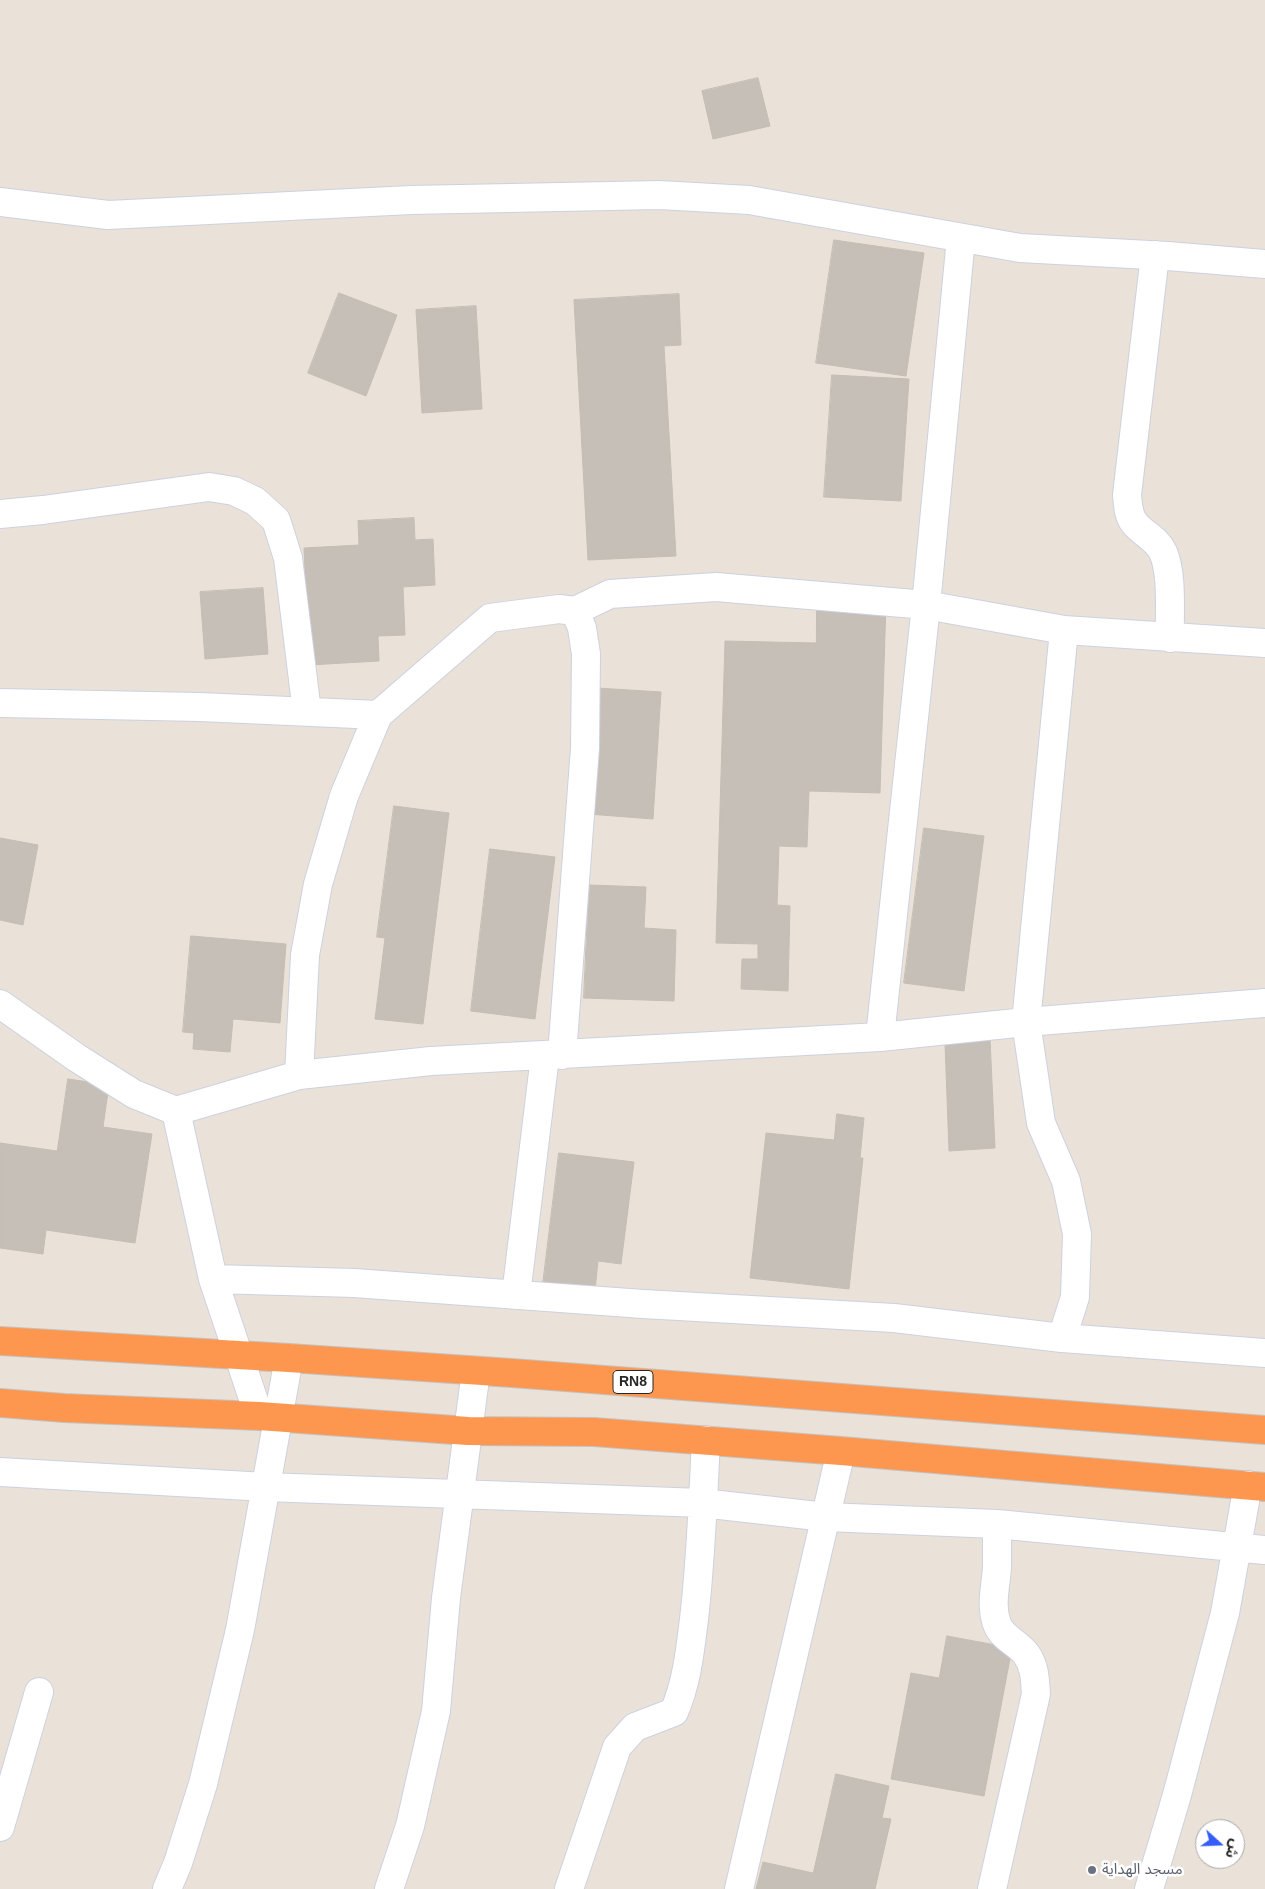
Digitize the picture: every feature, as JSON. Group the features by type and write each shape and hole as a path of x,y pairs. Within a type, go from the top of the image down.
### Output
{"highway":[{"name":"RN8","path":"0,1341 476,1371 1265,1430"},
{"path":"0,1403 269,1416 468,1431 594,1432 1256,1486"}],"street":[{"path":"0,202 108,214 411,200 659,195 748,200 1020,248 1156,255 1265,264"},
{"path":"880,1037 926,605 961,238"},
{"path":"1156,255 1127,495 1130,515 1135,524 1156,542 1163,553 1168,576 1170,638"},
{"path":"0,514 43,510 209,487 234,491 255,501 276,520 288,558 307,712"},
{"path":"299,1075 305,955 318,884 344,796 378,715 490,618 552,609 575,611 610,594 716,587 926,605 1064,630 1265,643"},
{"path":"516,1294 553,1055 585,748 586,654 582,628 575,611"},
{"path":"1062,1338 1074,1297 1076,1234 1066,1181 1041,1122 1026,1022 1064,630"},
{"path":"0,703 200,707 378,715"},
{"path":"0,1004 76,1058 134,1094 176,1111 299,1075 431,1061 880,1037 1026,1022 1265,1004"},
{"path":"176,1111 213,1279 239,1355 269,1416"},
{"path":"213,1279 354,1283 643,1304 894,1318 1062,1338 1265,1353"},
{"path":"168,1889 178,1863 202,1784 240,1630 266,1487 269,1416 289,1358"},
{"path":"388,1889 410,1826 436,1711 446,1598 476,1371"},
{"path":"569,1889 617,1747 635,1727 674,1712 683,1692 697,1596 706,1440"},
{"path":"739,1889 841,1451"},
{"path":"0,1472 266,1487 702,1503 826,1516 997,1524 1265,1550"},
{"path":"1149,1889 1177,1795 1225,1613 1237,1548 1256,1486"},
{"path":"992,1889 1036,1694 1034,1670 1026,1653 1012,1643 998,1627 995,1616 993,1600 997,1568 997,1524"},
{"path":"0,1827 39,1692"}],"building":[{"path":"758,78 770,126 713,139 702,91"},
{"path":"834,240 924,253 906,376 816,363"},
{"path":"339,293 397,315 366,396 308,373"},
{"path":"679,294 681,345 664,346 676,556 588,560 574,300"},
{"path":"476,306 482,409 422,413 416,310"},
{"path":"832,375 909,379 901,501 824,497"},
{"path":"414,518 415,540 433,539 435,585 403,587 405,635 378,636 379,661 309,665 304,548 359,545 358,521"},
{"path":"263,588 268,654 205,659 200,592"},
{"path":"817,601 886,603 880,793 809,791 807,847 779,846 777,905 790,906 788,991 741,989 742,959 758,959 758,944 716,943 725,641 816,643"},
{"path":"597,688 661,692 653,819 588,814"},
{"path":"394,806 449,813 423,1024 375,1019 385,938 377,937"},
{"path":"924,828 984,836 964,991 904,983"},
{"path":"0,838 38,845 23,925 0,920"},
{"path":"490,849 555,857 535,1019 471,1011"},
{"path":"589,885 646,887 644,928 676,930 674,1001 584,998"},
{"path":"191,936 286,944 280,1023 233,1019 230,1052 193,1049 194,1033 183,1032"},
{"path":"990,1038 995,1148 949,1151 945,1044"},
{"path":"68,1079 109,1085 103,1127 152,1134 135,1243 46,1230 43,1254 0,1248 0,1143 57,1151"},
{"path":"837,1114 864,1118 860,1158 863,1158 849,1289 750,1278 766,1133 834,1140"},
{"path":"559,1153 634,1162 621,1264 598,1261 595,1290 543,1284"},
{"path":"947,1636 1012,1648 984,1796 891,1779 911,1673 939,1678"},
{"path":"836,1774 889,1786 882,1818 891,1819 875,1889 756,1889 763,1862 813,1873"}],"place":[{"name":"مسجد الهداية","path":"1092,1870"}]}
